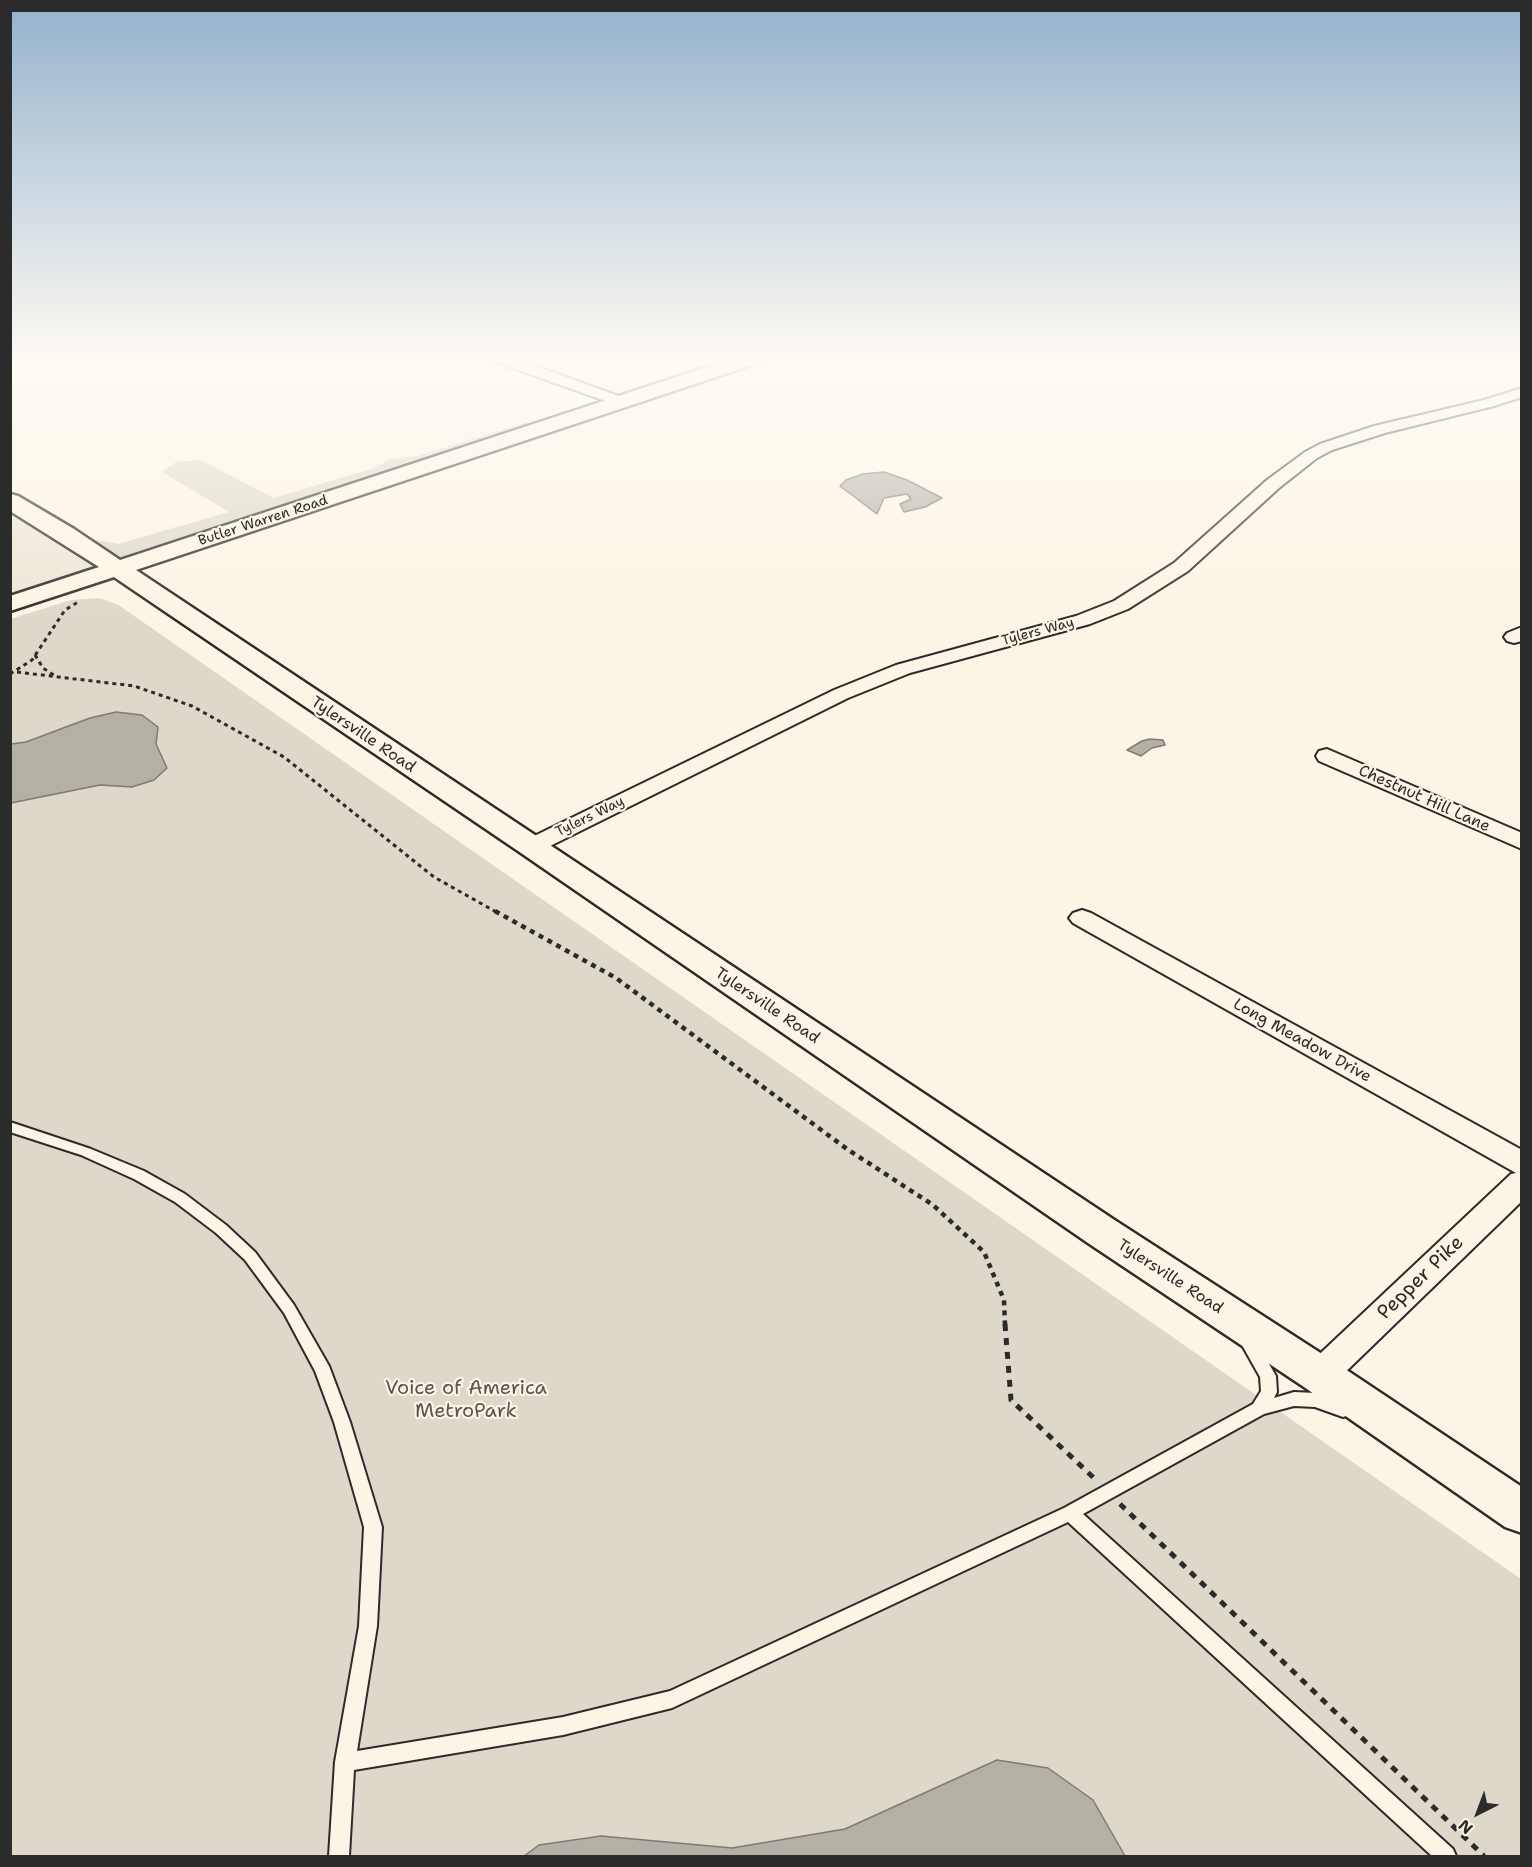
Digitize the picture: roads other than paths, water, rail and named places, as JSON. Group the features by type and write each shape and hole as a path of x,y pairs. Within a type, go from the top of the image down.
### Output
{"main road":[{"name":"Butler Warren Road","path":"10,604 492,445"},
{"name":"Tylersville Road","path":"10,501 118,569 532,846 1102,1232 1320,1375 1521,1513"}],"street":[{"name":"Tylers Way","path":"532,846 841,694 903,669 1083,620 1121,605 1181,567 1273,484 1311,455 1332,445"},
{"name":"Chestnut Hill Lane","path":"1327,756 1521,842"},
{"name":"Long Meadow Drive","path":"1082,918 1521,1164"},
{"name":"Pepper Pike","path":"1320,1375 1521,1182"}],"lane":[{"path":"10,1127 86,1152 139,1175 180,1198 221,1229 250,1256 289,1309 323,1370 342,1422 373,1527 368,1626 345,1762 339,1857"},
{"path":"1216,1307 1238,1329 1259,1357 1268,1376 1269,1392 1259,1408"},
{"path":"345,1762 563,1726 672,1699 1070,1513 1259,1408 1294,1399 1316,1400 1384,1426 1423,1445"},
{"path":"1070,1513 1446,1857"}],"park label":[{"name":"Voice of America MetroPark","path":"466,1400"}]}
